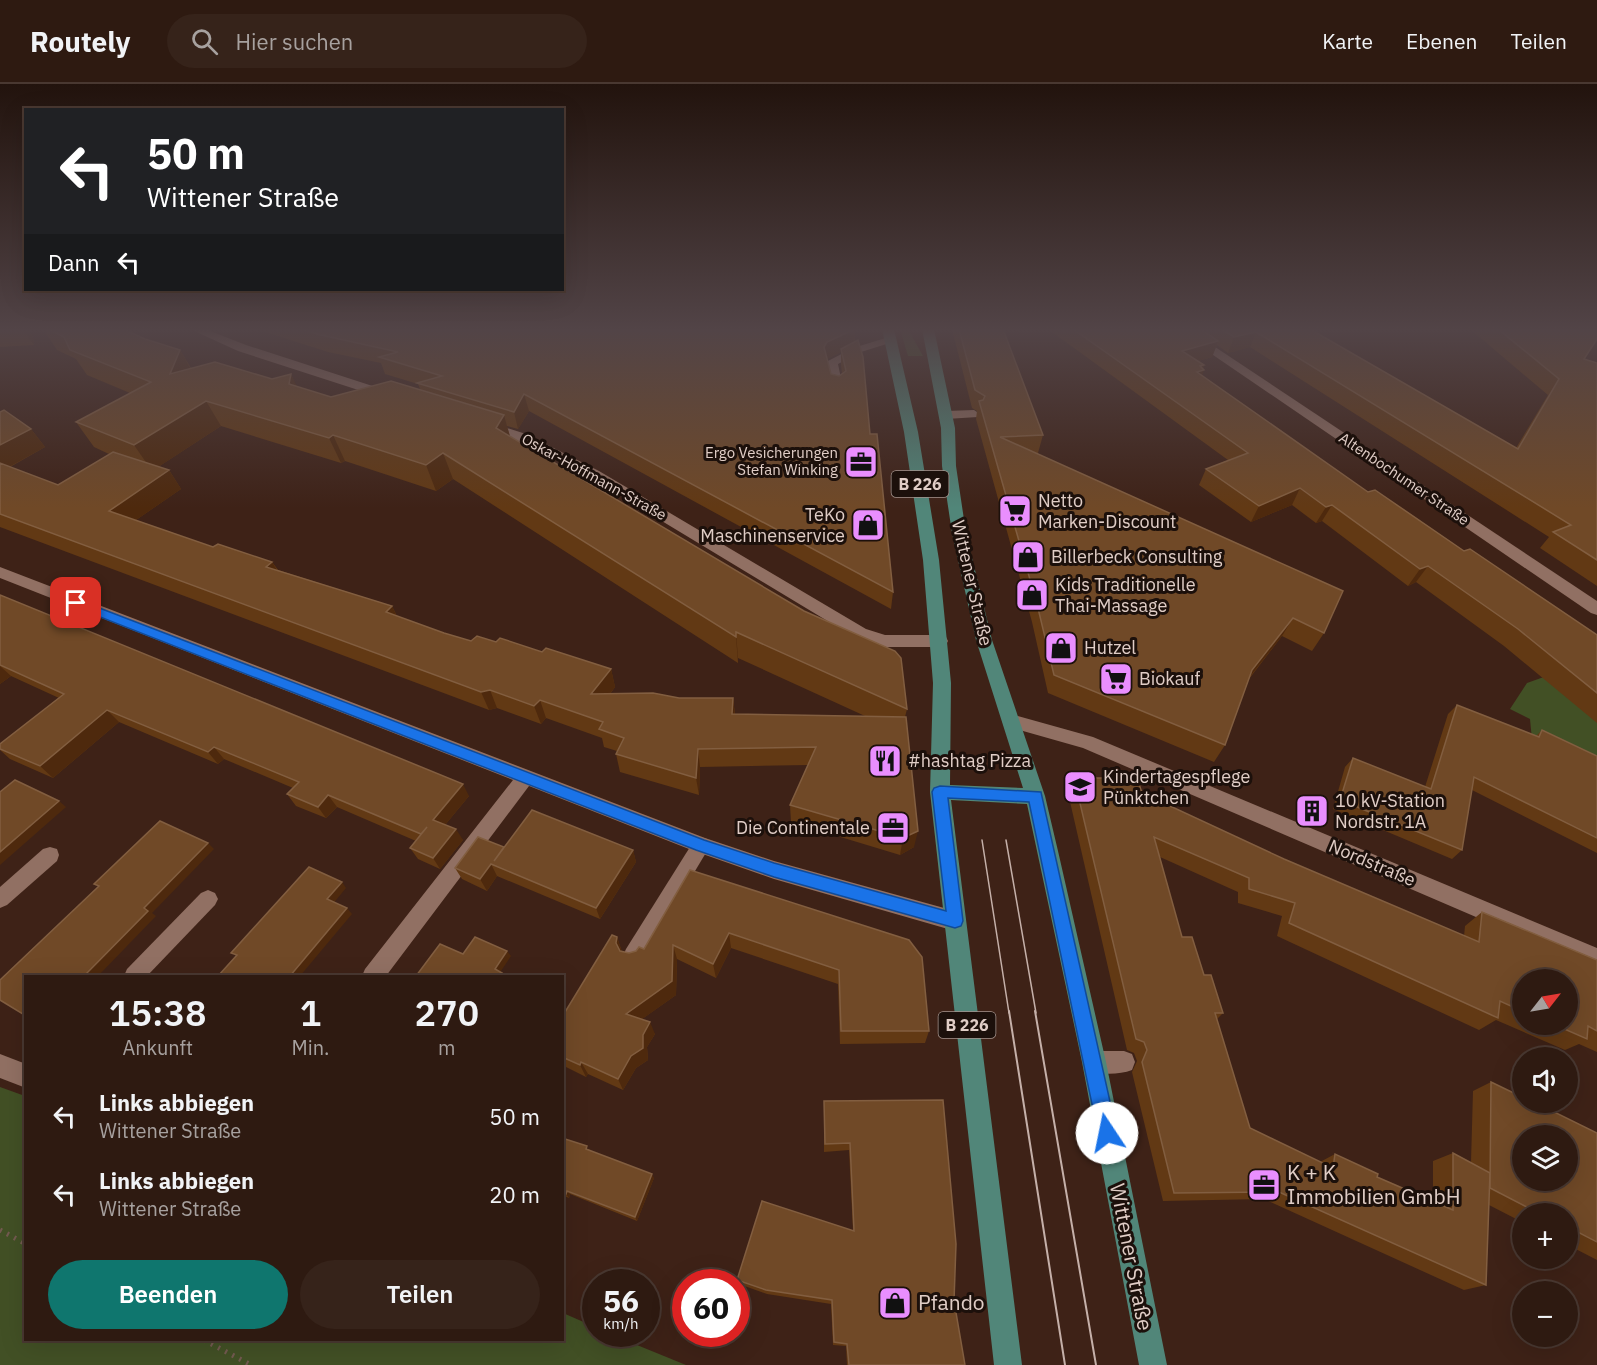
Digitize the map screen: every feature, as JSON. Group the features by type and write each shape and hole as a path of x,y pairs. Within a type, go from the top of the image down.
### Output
{"main road":[{"name":"Wittener Straße","path":"901,389 921,489 932,561 942,684 940,792 1008,1365"},
{"name":"Wittener Straße","path":"941,389 959,533 984,640 1035,796 1094,1062 1153,1365"},
{"path":"940,792 1035,796"}],"street":[{"path":"367,389 401,400"},
{"name":"Altenbochumer Straße","path":"1270,389 1597,609"},
{"name":"Oskar-Hoffmann-Straße","path":"477,423 521,437 594,474 860,633 885,641 940,641"},
{"path":"0,572 701,845 774,870 955,921"},
{"name":"Nordstraße","path":"1011,721 1087,742 1597,958"},
{"path":"374,975 525,778"},
{"path":"0,1066 24,1075"}],"lane":[{"path":"946,415 974,414"},
{"path":"633,956 701,845"},
{"path":"0,899 50,855"},
{"path":"135,975 208,899"},
{"path":"1094,1062 1124,1062"}],"path":[{"path":"0,1230 24,1243"},
{"path":"206,1341 251,1365"}],"green space":[{"path":"1597,658 1597,770 1532,740 1530,719 1510,709 1527,683"},
{"path":"0,1087 24,1096 24,1341 564,1341 564,1313 582,1321 582,1347 642,1347 686,1365 0,1365"}],"building":[{"path":"138,389 304,389 331,397 362,389 417,389 504,415 496,428 804,611 895,651 901,658 907,709 736,632 736,637 443,453 426,465 333,435 329,438 206,401 134,445 76,422"},
{"path":"436,389 866,389 870,434 877,434 893,592 524,394 514,412"},
{"path":"1026,389 1043,435 1000,437 1343,591 1324,633 1293,618 1252,670 1225,745 1054,675 1037,604 979,401 985,396 975,390"},
{"path":"1157,389 1221,389 1368,492 1375,490 1464,551 1470,549 1597,635 1597,693 1518,629 1428,566 1420,569 1332,505 1326,507 1300,488 1259,506 1206,469 1248,453"},
{"path":"1349,389 1414,389 1518,449 1553,389 1597,389 1597,560 1553,532 1571,525"},
{"path":"4,410 31,429 0,445 0,412"},
{"path":"113,452 169,470 109,511 213,547 218,544 272,562 266,567 392,606 386,612 444,633 471,641 477,636 496,642 500,638 542,652 546,648 611,669 591,694 653,693 679,698 733,698 732,714 906,717 918,831 903,838 790,805 816,747 698,749 696,778 616,754 624,738 599,729 603,722 540,700 534,706 490,690 481,692 0,514 0,463 58,485"},
{"path":"0,595 463,784 433,820 456,829 433,858 410,848 427,827 421,834 328,795 318,807 287,794 299,782 214,747 208,752 107,710 40,766 0,749 0,744 64,694 0,665"},
{"path":"1457,705 1539,737 1542,730 1597,756 1597,838 1474,777 1462,850 1340,800 1353,758 1431,789"},
{"path":"1074,778 1137,778 1142,793 1284,859 1479,942 1482,912 1597,960 1597,1031 1588,1026 1587,1039 1578,1035 1578,969 1512,969 1512,1006 1500,1001 1498,1018 1289,923 1295,903 1249,889 1249,878 1154,837 1182,937 1192,937 1204,975 1211,975 1223,1013 1215,1013 1250,1128 1333,1168 1335,1154 1378,1174 1377,1177 1453,1210 1453,1153 1490,1173 1486,1285 1279,1192 1174,1193 1142,1062 1147,1050 1144,1042 1136,1039"},
{"path":"15,780 59,801 0,852 0,792"},
{"path":"532,810 633,850 596,908 491,864 480,879 455,868 478,837 504,847 494,861"},
{"path":"160,821 208,843 144,908 148,911 85,975 24,975 24,1015 0,1000 0,980 99,886 94,884"},
{"path":"309,867 342,882 327,899 347,908 291,975 219,975 237,955 231,953"},
{"path":"690,870 909,940 922,957 929,1031 841,1031 839,970 729,933 713,964 673,945 672,981 626,1014 650,1022 643,1035 643,1048 631,1056 618,1079 581,1062 580,1065 564,1058 564,1014 612,935 617,937 616,943 620,951 629,953 636,951 639,947 644,949"},
{"path":"475,937 507,951 495,969 502,973 500,975 417,975 440,944 463,954"},
{"path":"1491,1082 1512,1092 1512,1113 1556,1113 1597,1133 1597,1242 1578,1232 1578,1203 1519,1203 1490,1188"},
{"path":"943,1100 956,1244 954,1301 965,1365 849,1365 847,1344 834,1342 832,1300 766,1290 750,1284 750,1269 740,1269 762,1201 854,1231 850,1143 825,1144 824,1101"},
{"path":"564,1139 652,1174 635,1217 567,1191 564,1194"}],"tram line":[{"path":"982,840 1009,1013"},
{"path":"1006,840 1036,1013"},
{"path":"1009,1011 1065,1365"},
{"path":"1035,1011 1096,1365"}],"place":[{"name":"Ergo Vesicherungen Stefan Winking","path":"861,462"},
{"name":"Netto Marken-Discount","path":"1015,511"},
{"name":"TeKo Maschinenservice","path":"868,525"},
{"name":"Billerbeck Consulting","path":"1028,557"},
{"name":"Kids Traditionelle Thai-Massage","path":"1032,595"},
{"name":"Hutzel","path":"1061,648"},
{"name":"Biokauf","path":"1116,679"},
{"name":"#hashtag Pizza","path":"885,761"},
{"name":"Kindertagespflege Pünktchen","path":"1080,787"},
{"name":"10 kV-Station Nordstr. 1A","path":"1312,811"},
{"name":"Die Continentale","path":"893,828"},
{"name":"K + K Immobilien GmbH","path":"1264,1185"},
{"name":"Pfando","path":"895,1303"}],"route":[{"path":"76,603 701,845 774,870 955,921 940,792 1035,796 1094,1062 1107,1133"}]}
